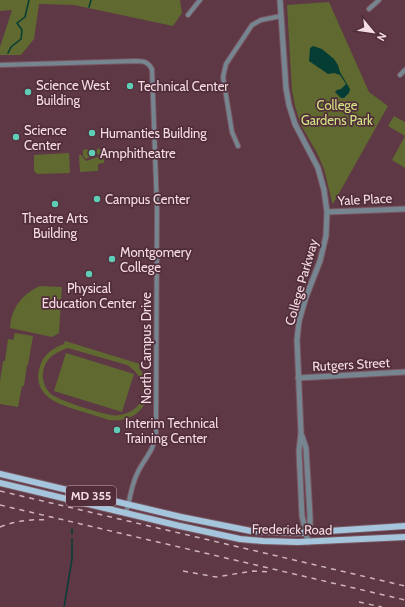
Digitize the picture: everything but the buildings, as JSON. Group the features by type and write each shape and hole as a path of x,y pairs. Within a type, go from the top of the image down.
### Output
{"main road":[{"name":"MD 355","path":"0,474 129,504"},
{"name":"MD 355","path":"0,483 126,513"},
{"name":"Frederick Road","path":"129,504 181,517 252,531 307,532 405,526"},
{"name":"Frederick Road","path":"126,513 240,539 263,541 308,542 405,537"}],"street":[{"path":"188,15 200,0"},
{"name":"College Parkway","path":"280,0 286,88 289,105 295,124 318,168 324,190 327,212 326,236 320,261 306,297 299,321 297,340 301,434 306,448 310,525 307,532 308,542"},
{"path":"370,9 378,0"},
{"path":"238,146 232,132 225,85 224,77 226,64 252,25 261,20 281,16"},
{"name":"North Campus Drive","path":"0,65 136,61 146,62 152,69 157,210 156,435 153,448 137,472 126,513"},
{"path":"400,75 405,70"},
{"name":"Yale Place","path":"327,212 405,209"},
{"name":"Rutgers Street","path":"298,378 405,372"}],"green space":[{"path":"0,0 180,0 182,13 173,26 74,5 39,4 34,39 21,55 0,55 0,47 12,10 0,11"},
{"name":"College Gardens Park","path":"329,2 369,92 388,106 333,204 324,169 317,153 301,125 295,106 292,90 287,5"},
{"path":"394,116 405,122 405,136 388,126"},
{"path":"405,136 405,168 392,160"},
{"path":"98,148 101,150 102,155 96,154 86,159 83,156 83,150 87,149 93,153 96,152"},
{"path":"69,153 70,173 37,174 34,171 34,155"},
{"path":"79,155 81,155 86,161 101,156 104,163 98,164 98,171 80,172"},
{"path":"40,286 62,287 59,333 52,337 10,328 15,308 19,302 28,293"},
{"path":"15,333 33,336 24,386 22,386 18,407 0,404 0,381 3,361 5,361 8,339 13,340"},
{"path":"65,341 140,364 139,368 145,378 147,388 147,397 144,405 138,412 130,417 121,420 109,420 55,402 48,397 39,385 38,376 40,366 49,352 64,344","holes":["68,348 127,365 134,370 139,377 143,392 138,406 132,411 121,415 99,412 55,397 46,387 43,375 44,367 49,359 59,351"]},
{"path":"66,353 134,374 122,412 54,391"}],"shaded area":[{"path":"313,46 322,49 334,59 338,65 340,72 350,89 349,93 344,98 341,98 335,92 346,84 340,75 334,73 328,74 309,61 310,48"}],"waterway":[{"path":"8,53 11,47 21,39 22,30 17,23 25,17 29,0"},
{"path":"89,7 91,0"},
{"path":"72,529 72,534"},
{"path":"64,607 72,559 72,539"}],"railway":[{"path":"0,491 405,586"},
{"path":"0,505 405,600"},
{"path":"0,527 23,521 47,520"},
{"path":"183,571 216,577 253,571 270,572"},
{"path":"359,602 382,607"}],"place":[{"name":"Technical Center","path":"130,86"},
{"name":"Science West Building","path":"28,92"},
{"name":"Humanties Building","path":"92,133"},
{"name":"Science Center","path":"16,137"},
{"name":"Amphitheatre","path":"92,153"},
{"name":"Campus Center","path":"97,199"},
{"name":"Theatre Arts Building","path":"55,204"},
{"name":"Montgomery College","path":"112,259"},
{"name":"Physical Education Center","path":"89,274"},
{"name":"Interim Technical Training Center","path":"117,430"}]}
